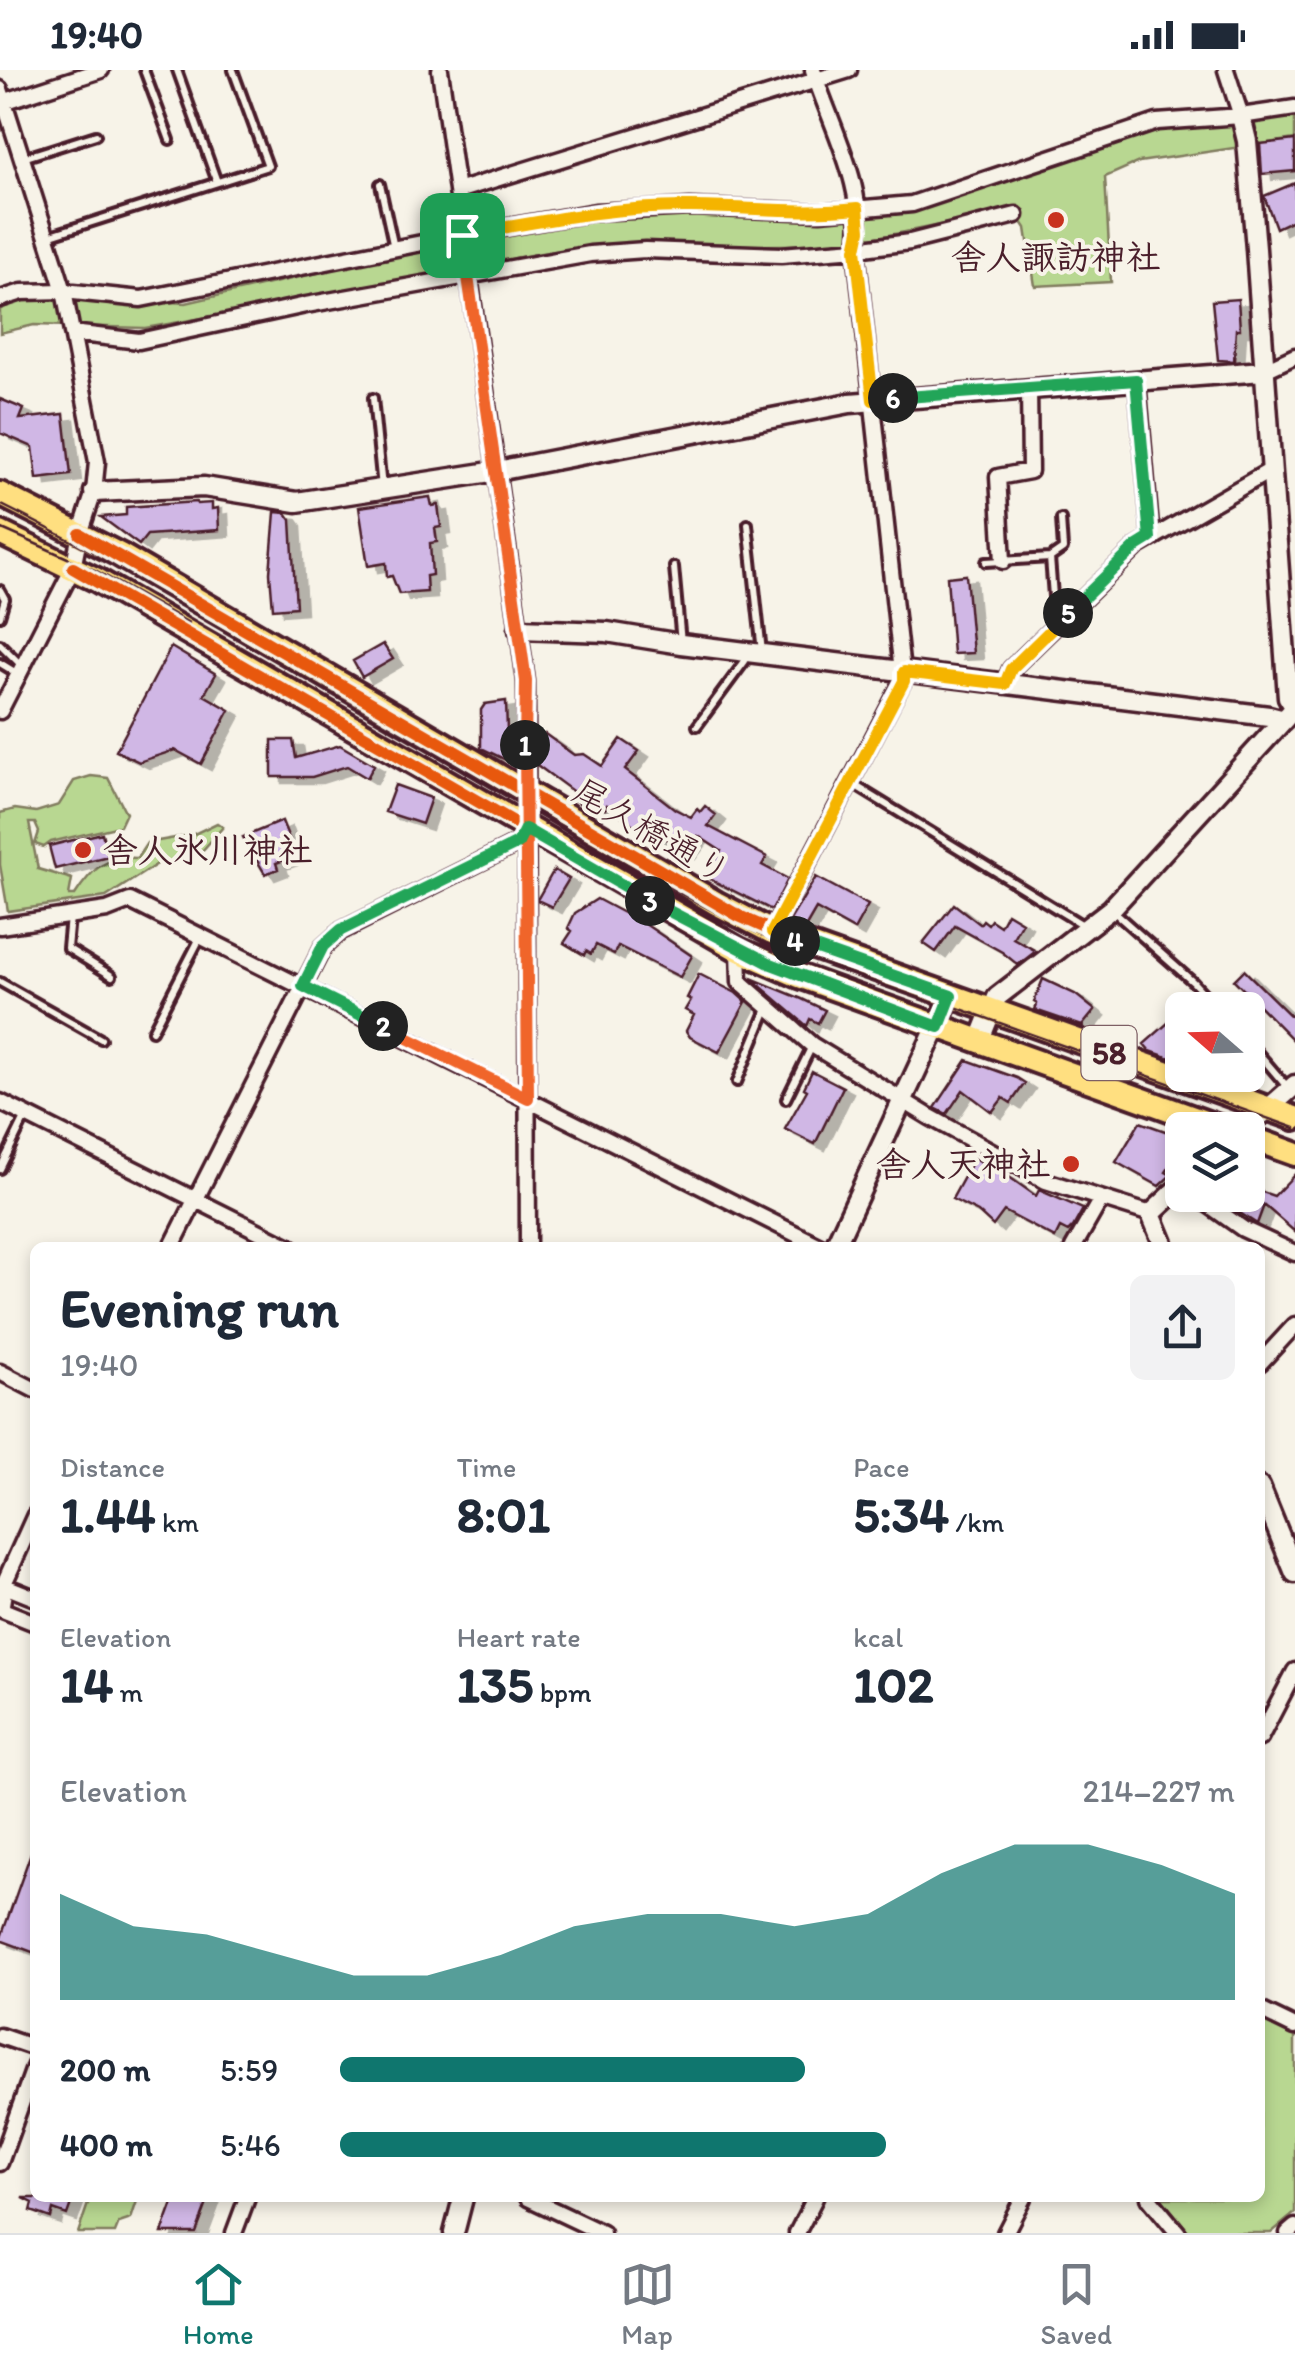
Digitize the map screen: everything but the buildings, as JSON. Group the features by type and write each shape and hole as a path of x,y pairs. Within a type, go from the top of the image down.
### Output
{"main road":[{"name":"尾久橋通り","path":"0,494 80,534 772,932 1295,1118"},
{"name":"尾久橋通り","path":"0,533 73,568 740,950 799,976 1177,1112"},
{"path":"1265,1143 1295,1154"}],"street":[{"path":"0,711 73,568 94,492 97,462 64,291 1,98 101,70"},
{"path":"440,70 526,681 528,1242"},
{"path":"457,192 815,75 850,70"},
{"path":"1226,70 1247,141 1292,711"},
{"path":"772,932 904,681 856,249 860,230 858,208 815,75"},
{"path":"0,300 22,292 64,291 141,299 595,212 690,207 820,212 927,200 1157,122 1295,108"},
{"path":"72,333 140,341 289,308 590,254 645,250 781,255 856,249 910,242 1016,215"},
{"path":"94,492 204,487 297,502 497,471 873,400 1263,370 1295,356"},
{"path":"1136,380 1150,538"},
{"path":"1003,561 998,477 1030,471 1029,388"},
{"path":"1005,684 1011,669 1137,546 1271,470"},
{"path":"519,628 607,632 1270,716 1292,711"},
{"path":"979,1042 990,1011 1006,988 1111,909 1292,711"},
{"path":"173,1242 323,946 333,935 518,843 525,829"},
{"path":"0,926 106,910 130,901 812,1242"},
{"path":"740,950 740,982 812,1045 903,1102 1046,1181 1152,1214"},
{"path":"837,1242 951,996"},
{"path":"1264,1112 1293,1088"},
{"path":"0,1102 280,1242"},
{"path":"1077,1242 1101,1199"},
{"path":"1152,1214 1165,1201"},
{"path":"1219,1212 1243,1229 1295,1254"},
{"path":"1152,1214 1162,1242"},
{"path":"1265,1358 1295,1325"},
{"path":"0,1372 30,1387"},
{"path":"1265,1500 1295,1574"},
{"path":"1,1596 30,1527"},
{"path":"1,1596 30,1598"},
{"path":"1,1596 30,1618"},
{"path":"1265,1728 1295,1671"},
{"path":"1265,2013 1295,2028"},
{"path":"0,2036 30,2046"},
{"path":"0,2163 30,2080"},
{"path":"234,2233 246,2202"},
{"path":"454,2233 459,2202"},
{"path":"536,2202 602,2233"},
{"path":"797,2233 813,2202"},
{"path":"1005,2233 1022,2202"},
{"path":"1152,2202 1178,2233"},
{"path":"1288,2233 1295,2227"}],"lane":[{"path":"144,70 170,140"},
{"path":"176,70 217,182"},
{"path":"47,236 268,166 233,70"},
{"path":"22,158 96,135"},
{"path":"380,184 394,249"},
{"path":"373,398 382,489"},
{"path":"986,562 1050,558 1063,549 1061,519"},
{"path":"697,726 754,652 748,524"},
{"path":"1050,558 1054,609 1060,621"},
{"path":"674,566 682,630 680,644"},
{"path":"0,590 4,599 0,616"},
{"path":"0,644 21,670"},
{"path":"0,663 21,670"},
{"path":"851,784 1086,928"},
{"path":"1111,909 1202,992"},
{"path":"70,915 67,948 112,976"},
{"path":"0,926 1,937"},
{"path":"152,1031 201,934"},
{"path":"0,982 101,1039"},
{"path":"737,1082 767,1008"},
{"path":"786,1099 812,1045"},
{"path":"1265,1059 1293,1088"},
{"path":"0,1168 26,1115"}],"green space":[{"path":"1295,113 1295,139 1139,162 1105,177 1111,282 1035,286 1026,228 1016,213 828,243 645,245 554,251 465,272 145,328 34,325 0,333 0,309 23,300 70,296 186,303 463,240 624,216 804,219 878,215 931,206 1160,128"},
{"path":"91,776 108,778 126,813 120,826 44,847 35,844 39,832 35,823 29,823 38,869 72,879 69,895 75,895 93,872 108,862 137,858 147,843 192,835 217,823 223,827 202,851 193,847 170,865 162,861 106,897 8,911 0,865 0,813 15,809 36,812 59,805 74,781"},
{"path":"1265,2019 1295,2034 1295,2213 1271,2233 1190,2233 1164,2202 1265,2202"},
{"path":"89,2202 137,2202 131,2219 119,2223 115,2233 78,2233"}],"tram line":[{"path":"0,504 145,581 623,861 756,933 1295,1128"},
{"path":"0,528 97,571 189,623"}],"cycle path":[{"path":"80,534 739,916 809,947 951,996"},
{"path":"73,568 701,930 799,976 939,1027"}],"place":[{"name":"舎人諏訪神社","path":"1056,220"},
{"name":"舎人氷川神社","path":"83,850"},
{"name":"舎人天神社","path":"1071,1164"}],"route":[{"path":"462,235 526,681 524,792 525,829 526,899 528,1098 303,986 323,946 333,935 518,843 525,829 740,950 939,1027 951,996 772,932 904,681 904,672 1005,684 1011,669 1137,546 1150,538 1136,380 873,400 856,249 860,230 858,208 820,212 690,207 595,212 462,235"}]}
